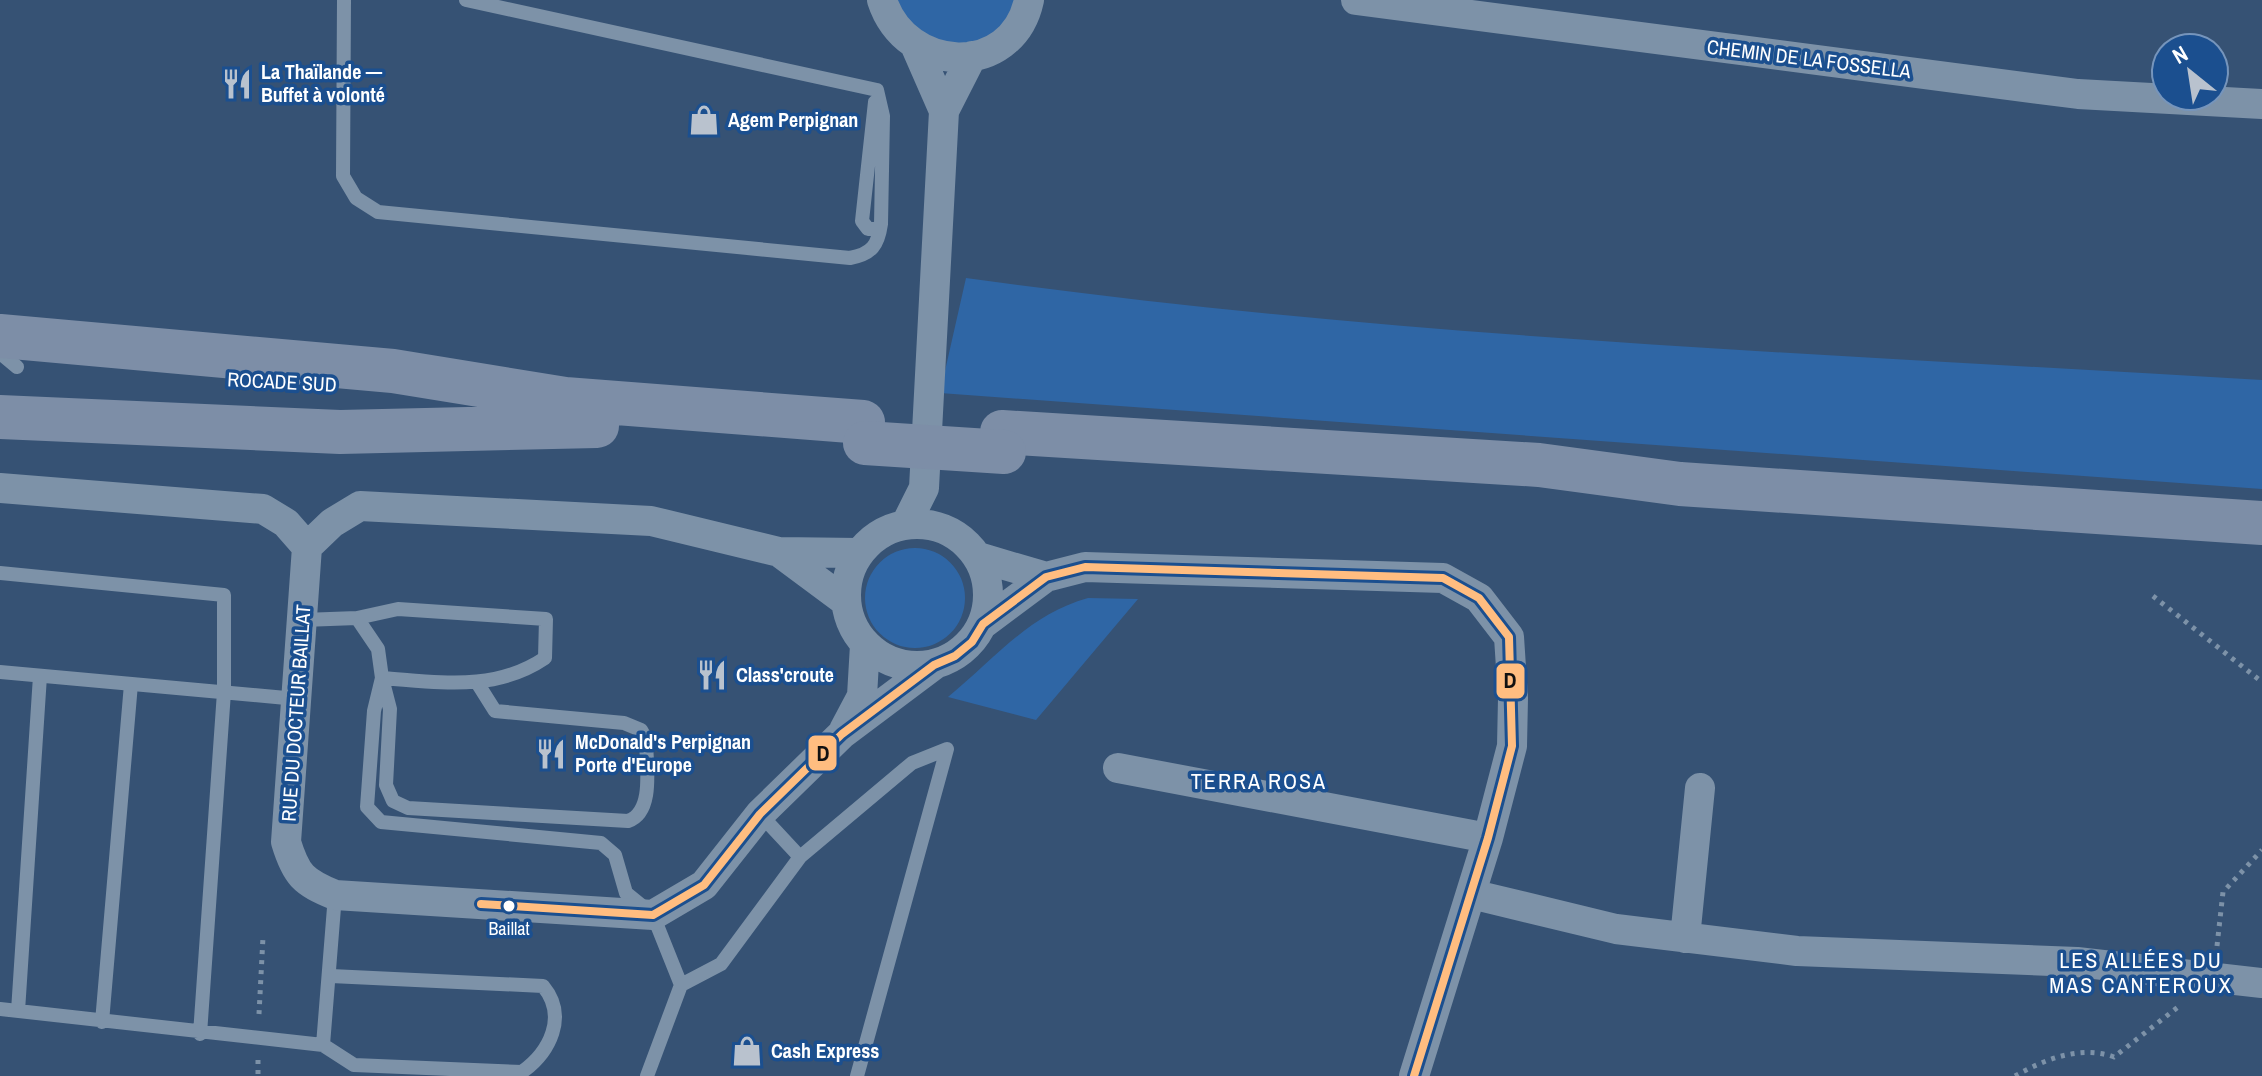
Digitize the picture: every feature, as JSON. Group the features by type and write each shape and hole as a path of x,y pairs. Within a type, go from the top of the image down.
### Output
{"main road":[{"name":"ROCADE SUD","path":"3,363 563,412"},
{"path":"0,417 340,432 563,412 1003,442 1539,465 1680,484 2262,523"}],"street":[{"path":"882,0 889,19 900,35 916,47 943,57 972,56 996,48 1015,30 1033,3"},
{"name":"CHEMIN DE LA FOSSELLA","path":"1356,0 2078,94 2262,104"},
{"path":"916,47 944,111"},
{"path":"906,524 924,488 944,111 972,56"},
{"path":"0,488 263,509 286,523 307,547 332,523 360,506 651,521 779,552 859,553"},
{"path":"924,488 947,530"},
{"path":"653,915 704,885 760,814 842,734 934,665 955,656 972,642 983,624 989,601 987,578 978,557 965,541 947,530 927,524 906,524 880,535 859,553 848,576 845,601 851,624 865,645 897,664 934,665"},
{"name":"RUE DU DOCTEUR BAILLAT","path":"307,547 286,842 295,869 313,886 335,895 653,915"},
{"path":"779,552 845,601"},
{"path":"978,557 1046,577"},
{"path":"983,624 1046,577 1085,567 1443,578 1479,598 1509,637 1512,746 1488,838 1414,1076"},
{"path":"842,734 862,696 865,645"},
{"path":"1118,768 1488,838"},
{"path":"1685,938 1700,788"},
{"path":"1471,894 1616,929 1797,951 2077,962 2262,983"}],"lane":[{"path":"344,0 343,176 356,198 378,212 850,258 866,255 879,241 881,224 877,229 868,229 862,221 877,90 466,0"},
{"path":"0,573 224,595 224,692 200,1034"},
{"path":"303,620 357,618 398,609 546,619 545,658 522,674 478,684 382,678"},
{"path":"357,618 378,649 390,709 386,785 393,801 408,808 628,821 637,818 645,809 646,739 641,730 624,723 495,711 478,684"},
{"path":"0,672 298,699"},
{"path":"18,1011 40,676"},
{"path":"382,678 374,711 367,807 381,822 601,843 615,855 626,893 653,915 681,985"},
{"path":"102,1022 131,684"},
{"path":"647,1076 681,985 721,964 800,857 912,763 947,749 857,1076"},
{"path":"760,814 800,857"},
{"path":"323,1045 331,976 335,895"},
{"path":"0,1009 200,1034 323,1045 354,1065 522,1072 537,1062 550,1044 555,1017 552,997 543,986 331,976"}],"path":[{"path":"2153,596 2262,682"},
{"path":"2015,1076 2072,1053 2114,1057 2214,978 2223,892 2262,850"},
{"path":"258,1075 263,937"}],"shaded area":[{"path":"882,0 1029,0 1014,30 953,58"},
{"path":"966,278 1127,299 1451,330 2262,380 2262,489 940,393"},
{"path":"915,548 934,552 951,562 961,579 965,598 961,617 951,634 934,644 915,648 896,644 879,634 869,617 865,598 869,579 879,562 896,552"},
{"path":"1088,598 1138,599 1036,720 948,697 1030,627 1048,615"}],"transit line":[{"name":"D","path":"481,904 653,915 704,885 760,814 842,734 934,665 955,656 972,642 983,624 1046,577 1085,567 1443,578 1479,598 1509,637 1512,746 1488,838 1414,1076"}],"place":[{"name":"La Thaïlande — Buffet à volonté","path":"237,84"},
{"name":"Agem Perpignan","path":"704,120"},
{"name":"Class'croute","path":"712,675"},
{"name":"McDonald's Perpignan Porte d'Europe","path":"551,754"},
{"name":"Baillat","path":"509,906"},
{"name":"Cash Express","path":"747,1051"}],"district":[{"name":"TERRA ROSA","path":"1259,781"},
{"name":"LES ALLÉES DU MAS CANTEROUX","path":"2141,972"}]}
